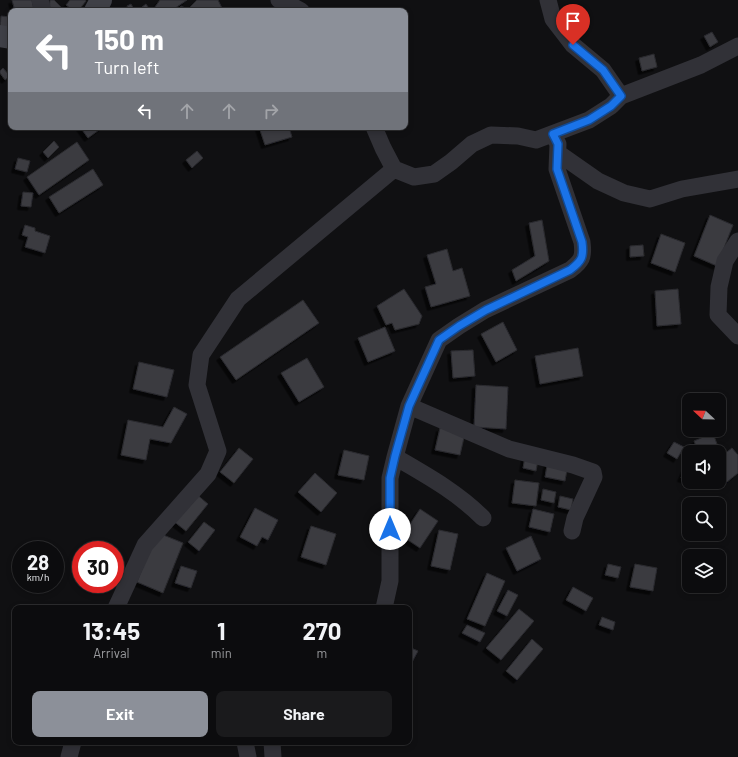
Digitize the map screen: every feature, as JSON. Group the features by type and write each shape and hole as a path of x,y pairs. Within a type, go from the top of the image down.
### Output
{"street":[{"path":"279,0 295,8"},
{"path":"548,0 553,19 573,45 603,70 621,96"},
{"path":"375,130 394,169 414,177 434,174 472,144 491,135 518,136 536,140 553,134 589,120 611,106 621,96 701,65 738,46"},
{"path":"385,605 390,581 390,478 409,406 439,340 486,310 570,270 580,263 583,253 582,242 557,169 558,144 553,134"},
{"path":"558,153 598,181 624,194 650,199 682,189 738,178"},
{"path":"117,605 145,546 208,474 218,451 197,385 201,356 238,299 394,169"},
{"path":"738,241 726,261 719,287 718,315 738,336"},
{"path":"409,406 509,449 574,465 593,472 594,477 575,518 572,531"},
{"path":"395,456 455,493 483,518"},
{"path":"69,757 72,745"},
{"path":"246,745 248,757"},
{"path":"272,745 273,757"}],"building":[{"path":"12,0 32,0 33,8 14,8"},
{"path":"50,0 54,0 62,8 49,8"},
{"path":"70,0 86,1 80,8 70,8 66,5"},
{"path":"160,0 187,0 175,8 154,8"},
{"path":"197,0 218,0 222,8 189,8"},
{"path":"131,4 133,8 128,8 127,6"},
{"path":"146,4 149,8 142,8"},
{"path":"1,16 8,17 8,30 0,29"},
{"path":"712,32 718,42 710,47 704,36"},
{"path":"654,54 657,67 642,71 639,58"},
{"path":"3,68 8,74 8,78 5,80 0,71"},
{"path":"82,130 99,130 88,138"},
{"path":"260,130 290,130 292,137 265,145"},
{"path":"54,141 59,147 48,158 43,152"},
{"path":"77,142 89,160 39,195 27,177"},
{"path":"197,151 203,158 192,168 186,160"},
{"path":"18,158 30,161 27,172 15,169"},
{"path":"93,169 103,185 59,213 49,197"},
{"path":"23,192 33,193 31,207 21,206"},
{"path":"710,215 733,225 717,266 694,256"},
{"path":"542,220 549,261 516,281 512,270 535,256 529,223"},
{"path":"25,225 35,228 35,231 50,236 45,253 25,247 28,237 22,235"},
{"path":"661,234 685,243 675,272 651,263"},
{"path":"643,245 644,256 630,257 630,246"},
{"path":"447,249 453,271 462,268 470,296 431,307 425,287 436,284 427,255"},
{"path":"404,289 422,316 419,324 395,330 392,323 386,325 377,306"},
{"path":"678,289 681,324 657,326 655,291"},
{"path":"303,300 319,323 236,380 220,357"},
{"path":"503,322 517,350 496,362 481,334"},
{"path":"385,327 395,351 368,362 358,338"},
{"path":"578,348 583,376 540,384 535,356"},
{"path":"473,350 475,376 453,378 451,351"},
{"path":"307,358 324,387 299,402 281,373"},
{"path":"139,362 174,370 167,397 133,389"},
{"path":"476,385 508,387 506,429 474,427"},
{"path":"174,407 187,414 171,443 150,439 146,460 121,455 128,420 163,427"},
{"path":"440,428 465,433 460,455 435,450"},
{"path":"704,437 714,437 717,444 696,445 694,441"},
{"path":"674,442 682,446 682,450 677,459 667,453"},
{"path":"239,448 253,459 234,483 220,472"},
{"path":"732,448 738,455 738,473 727,482 726,481 726,453"},
{"path":"344,450 369,456 364,480 338,475"},
{"path":"525,457 538,460 536,471 523,468"},
{"path":"548,460 568,464 565,481 545,477"},
{"path":"315,473 337,493 321,512 298,492"},
{"path":"515,480 539,483 536,506 512,503"},
{"path":"543,489 556,492 554,503 541,500"},
{"path":"195,493 208,504 186,531 172,520"},
{"path":"560,496 573,499 571,510 558,507"},
{"path":"255,508 278,520 268,540 262,537 257,546 240,537"},
{"path":"420,509 438,521 420,548 402,536"},
{"path":"533,509 554,514 550,532 529,527"},
{"path":"204,522 215,530 199,551 188,542"},
{"path":"311,526 336,534 326,565 301,557"},
{"path":"439,530 458,534 450,570 431,566"},
{"path":"156,532 183,543 163,593 137,582"},
{"path":"531,536 541,559 517,571 506,548"},
{"path":"608,564 621,567 618,578 605,575"},
{"path":"635,564 657,568 653,591 630,587"},
{"path":"181,566 197,571 191,588 175,583"},
{"path":"487,573 505,581 485,626 467,619"},
{"path":"573,587 593,598 586,611 566,600"},
{"path":"508,590 518,595 507,616 497,611"},
{"path":"519,609 534,621 501,660 486,648"},
{"path":"602,617 615,622 613,630 599,625"},
{"path":"467,625 485,633 480,642 462,633"},
{"path":"532,639 543,649 517,680 506,671"},
{"path":"412,648 418,651 412,662"}],"route":[{"path":"390,529 390,478 395,456 409,406 439,340 486,310 570,270 580,263 583,253 582,242 557,169 558,144 553,134 589,120 611,106 621,96 603,70 573,45"}]}
